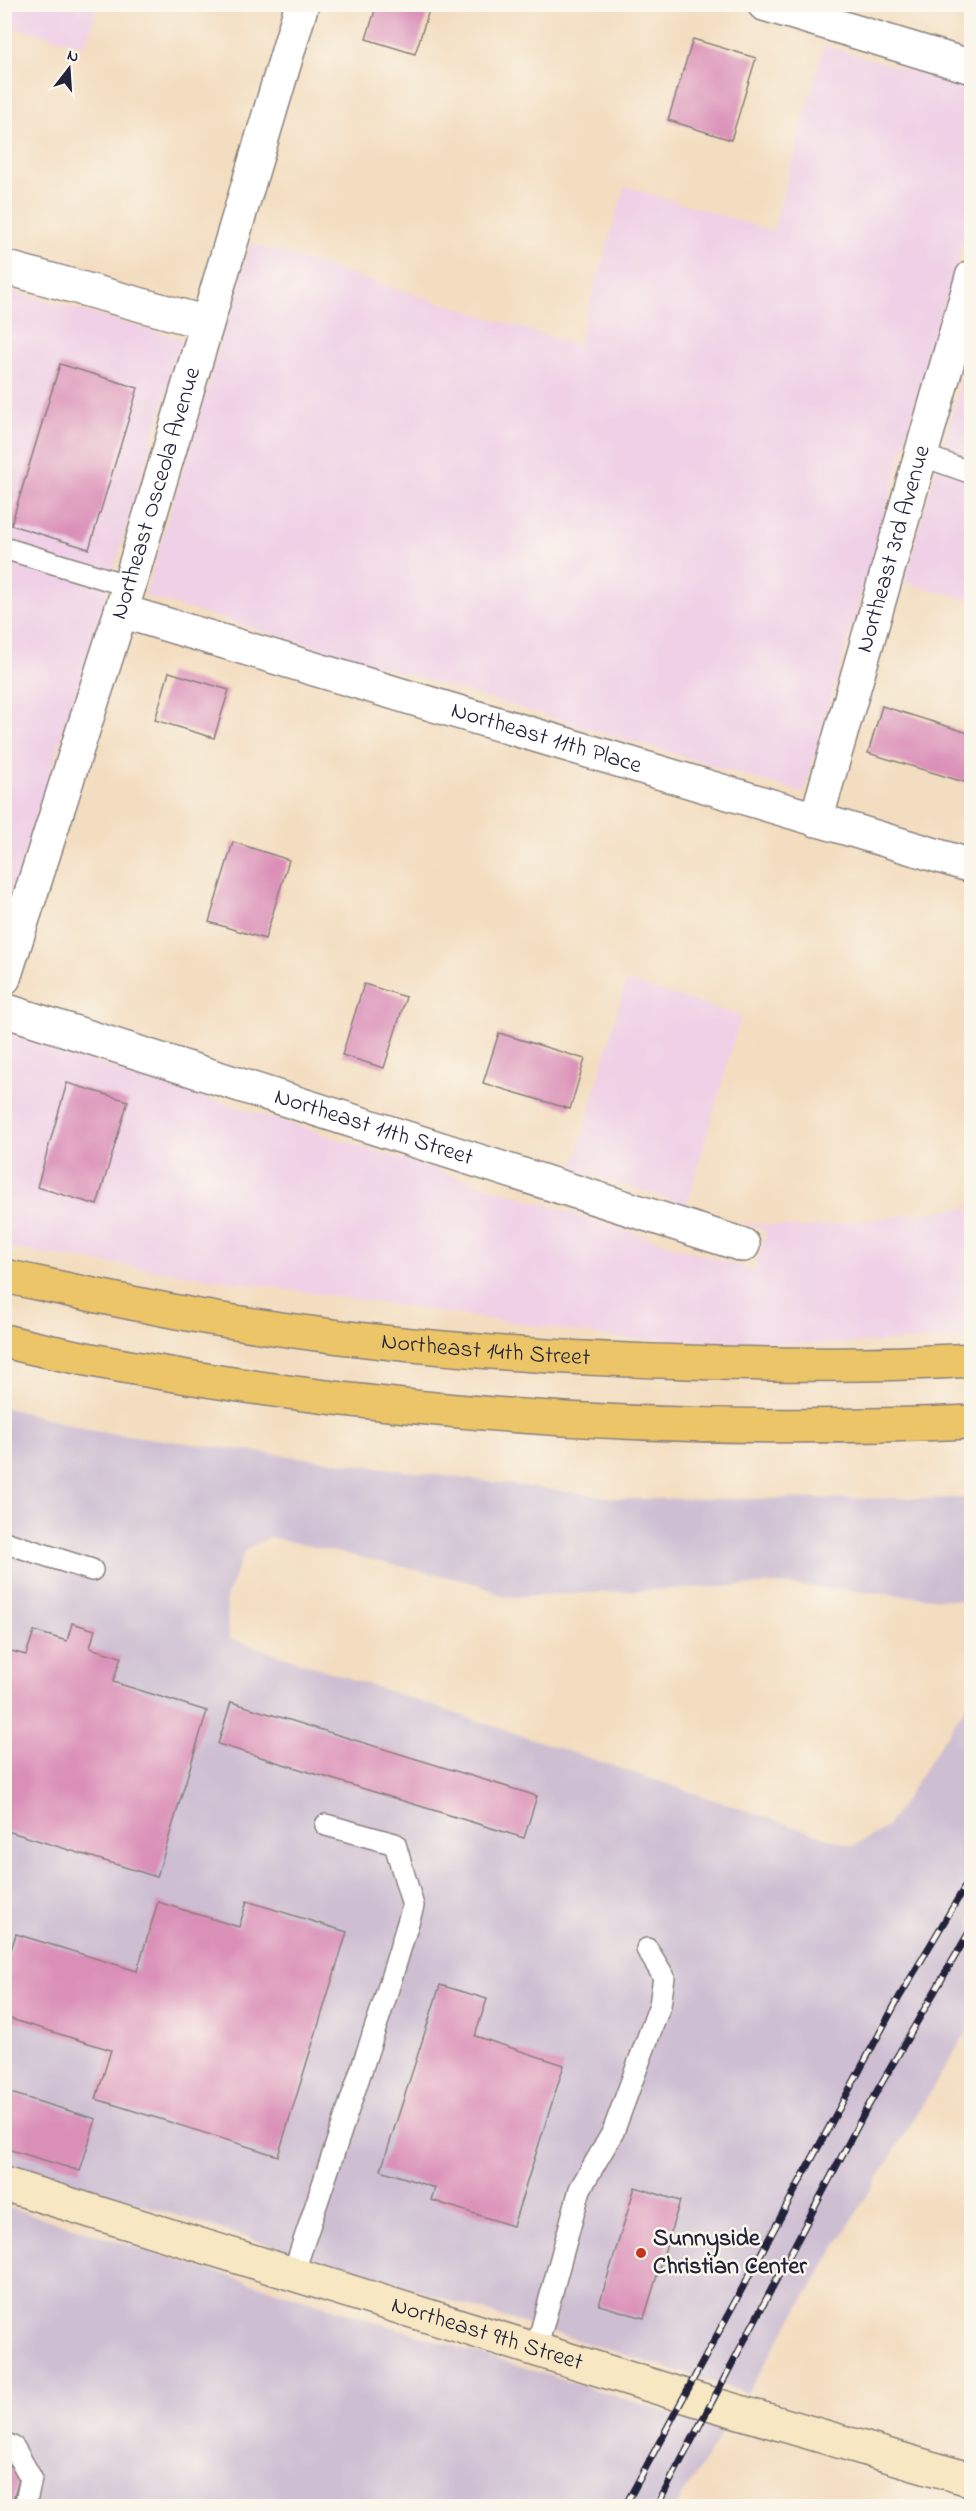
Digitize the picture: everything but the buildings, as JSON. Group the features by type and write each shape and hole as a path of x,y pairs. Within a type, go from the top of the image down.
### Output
{"main road":[{"name":"Northeast 14th Street","path":"4,1276 214,1318 355,1339 491,1353 600,1360 807,1365 972,1360"},
{"path":"4,1341 223,1383 470,1414 574,1421 720,1426 874,1426 972,1422"}],"street":[{"name":"Northeast Osceola Avenue","path":"4,978 125,598 302,4"},
{"path":"764,4 972,67"},
{"path":"6,273 207,323"},
{"name":"Northeast 3rd Avenue","path":"816,820 972,277"},
{"name":"Northeast 11th Place","path":"125,598 816,820 972,866"},
{"name":"Northeast 11th Street","path":"4,1010 743,1245"},
{"name":"Northeast 9th Street","path":"4,2184 685,2396 972,2480"}],"lane":[{"path":"921,455 972,472"},
{"path":"4,548 125,598"},
{"path":"4,1542 92,1570"},
{"path":"293,2274 384,2002 413,1906 395,1844 326,1825"},
{"path":"536,2350 580,2189 613,2132 660,2005 664,1977 647,1949"},
{"path":"4,2443 14,2448 31,2478 25,2506"}],"shaded area":[{"path":"4,5 97,5 86,46 5,25"},
{"path":"824,45 971,89 972,210 804,793 145,596 250,243 577,345 625,186 773,231"},
{"path":"5,289 183,339 103,605 5,917"},
{"path":"971,345 971,601 904,582"},
{"path":"626,981 741,1016 687,1205 573,1169"},
{"path":"7,1034 754,1271 767,1231 740,1222 803,1228 971,1207 971,1339 820,1344 625,1339 13,1249 4,1246 4,1044"},
{"path":"4,1407 94,1431 624,1499 971,1498 971,1605 964,1601 778,1584 505,1597 475,1583 269,1537 245,1550 226,1598 229,1638 853,1846 887,1827 971,1698 971,2025 747,2393 5,2162"},
{"path":"4,2206 724,2430 676,2506 5,2506"}],"railway":[{"path":"625,2506 897,2001 972,1875"},
{"path":"657,2506 866,2110 972,1927"}],"place":[{"name":"Sunnyside Christian Center","path":"641,2253"}]}
